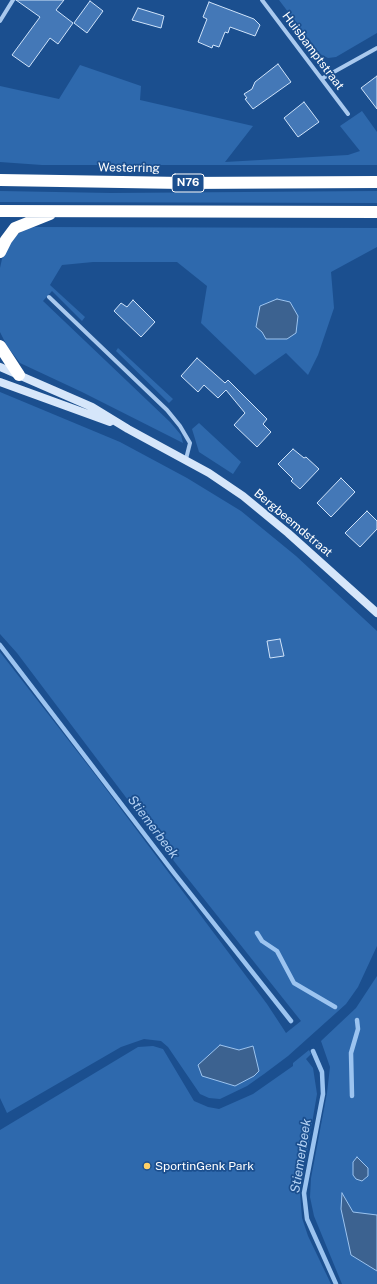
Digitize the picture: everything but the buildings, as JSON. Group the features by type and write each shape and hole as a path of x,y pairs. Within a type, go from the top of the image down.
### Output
{"highway":[{"name":"Westerring","path":"0,180 182,183 377,182"},
{"path":"0,211 377,212"},
{"path":"0,252 6,240 15,228 55,212"},
{"path":"0,346 19,375"}],"street":[{"path":"0,21 13,0"},
{"name":"Huisbamptstraat","path":"262,0 348,114"},
{"path":"322,78 377,48"},
{"path":"49,297 167,410 180,426 190,443 186,459"},
{"name":"Bergbeemdstraat","path":"0,367 92,407 128,429 209,472 243,496 288,533 377,613"},
{"name":"Bergbeemdstraat","path":"0,382 128,429"}],"shaded area":[{"path":"279,0 377,0 377,33 336,57 328,58 320,54"},
{"path":"80,65 141,86 140,100 253,126 225,162 348,155 360,151 340,126 362,111 377,132 377,165 42,165 0,162 0,86 59,99"},
{"path":"0,191 111,193 377,191 377,203 0,202"},
{"path":"28,228 377,228 377,247 331,272 334,308 318,355 308,375 286,353 255,375 201,323 207,286 177,262 93,262 62,265 50,285 85,317 82,321 52,291 43,301 170,422 181,435 183,443 82,392 20,363 7,346 0,332 0,268 2,259 12,241 18,234"},
{"path":"277,299 290,302 298,316 296,333 287,339 266,339 262,332 256,327 260,306"},
{"path":"118,348 173,399 169,403 116,351"},
{"path":"0,392 120,442 187,478 241,511 296,556 377,631 377,946 358,987 346,1004 288,1056 247,1086 220,1099 209,1098 200,1094 168,1047 161,1041 144,1039 121,1047 7,1113 0,1098 0,652 97,777 267,1004 286,1033 301,1021 177,865 17,653 0,634","holes":["252,1046 235,1086 202,1076 239,1050"]},
{"path":"199,423 241,462 233,474 199,452 192,429"},
{"path":"377,976 377,1215 353,1212 351,1255 377,1271 377,1284 342,1284 314,1216 310,1197 311,1178 327,1093 330,1067 321,1041 356,1008"},
{"path":"220,1045 239,1050 253,1046 259,1071 254,1076 235,1086 202,1076 198,1065"},
{"name":"SportinGenk Park","path":"153,1046 163,1049 194,1101 208,1107 219,1109 253,1094 293,1066 293,1063 309,1050 311,1054 306,1059 313,1068 317,1094 300,1193 302,1218 308,1236 331,1284 0,1284 0,1130 138,1047"},
{"path":"357,1157 368,1168 368,1176 362,1181 356,1179 353,1175 353,1162"},
{"path":"342,1193 353,1212 377,1215 377,1271 351,1255 341,1209"}],"waterway":[{"name":"Stiemerbeek","path":"0,645 174,873 291,1021"},
{"path":"257,933 262,941 277,951 294,983 335,1007"},
{"path":"352,1096 351,1053 358,1029 357,1020"},
{"name":"Stiemerbeek","path":"313,1051 322,1072 323,1094 304,1193 307,1219 336,1284"}],"place":[{"name":"SportinGenk Park","path":"147,1166"}]}
